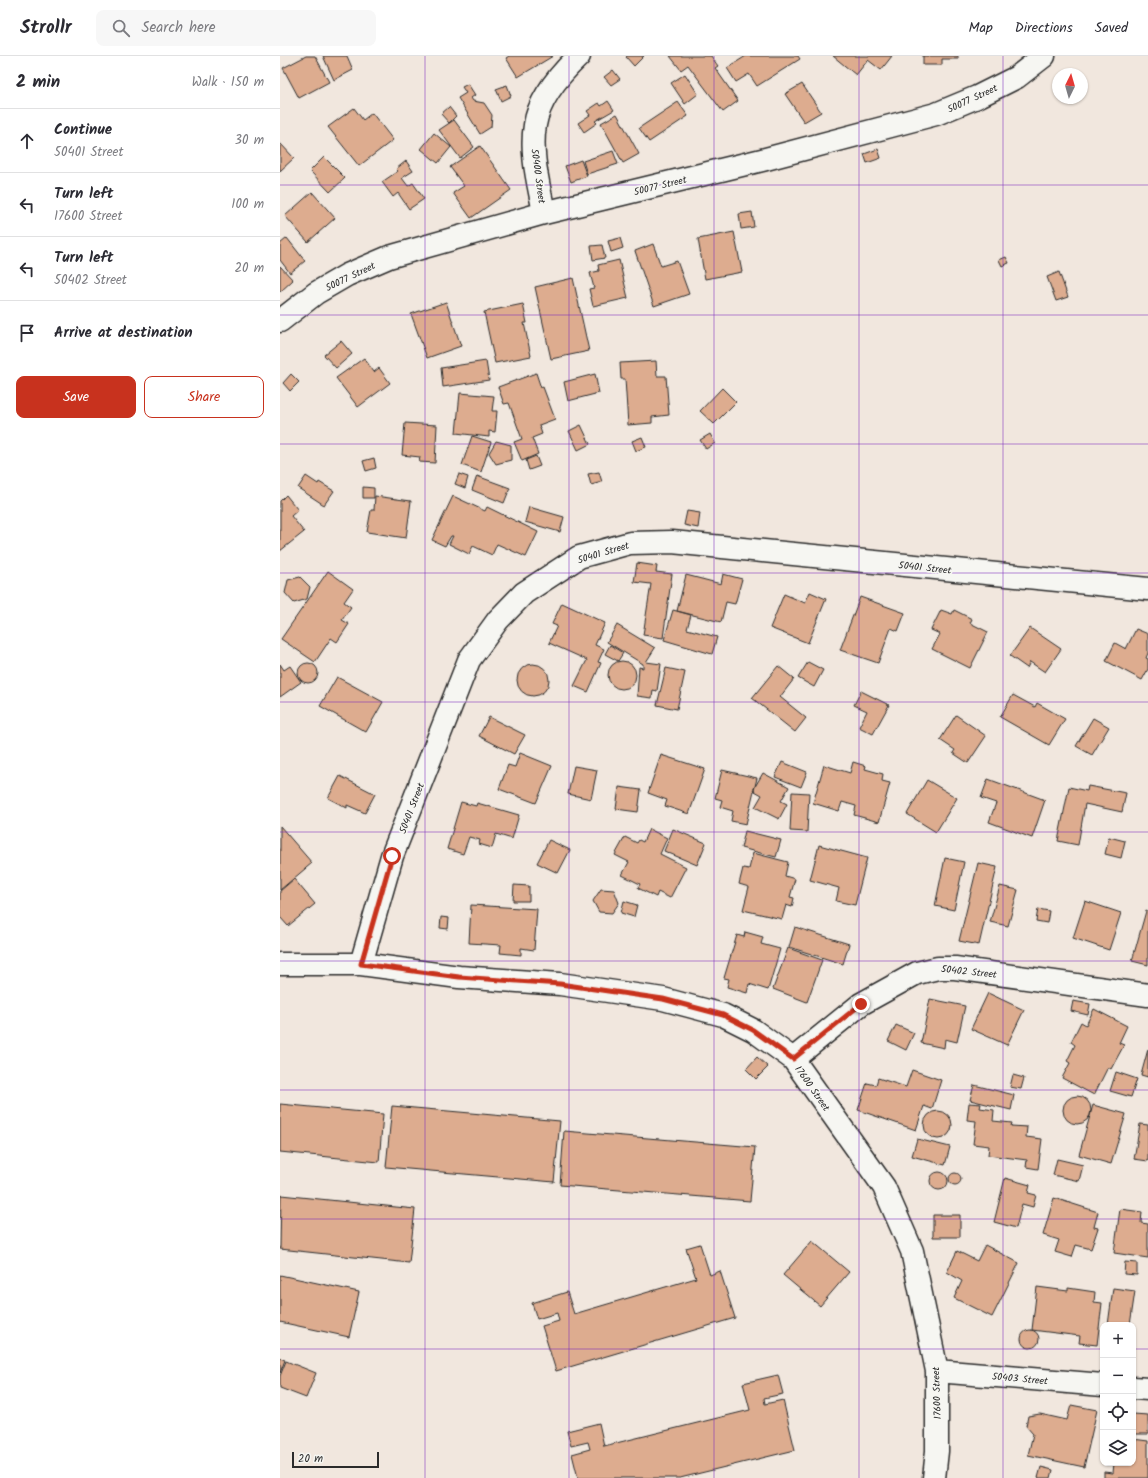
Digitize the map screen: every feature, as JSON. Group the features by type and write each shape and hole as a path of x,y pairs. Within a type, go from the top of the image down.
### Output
{"street":[{"name":"50400 Street","path":"544,213 534,156 535,124 544,98 566,68 579,56"},
{"name":"50077 Street","path":"280,320 316,293 347,275 389,257 483,232 544,213 755,162 936,114 977,97 1017,77 1044,56"},
{"name":"50401 Street","path":"361,964 392,856 468,660 498,620 524,593 579,557 630,543 672,542 1148,589"},
{"name":"17600 Street","path":"280,964 361,964 459,977 560,984 663,999 723,1015 753,1030 793,1059 884,1187 912,1251 937,1371 937,1451 934,1478"},
{"name":"50402 Street","path":"793,1059 861,1004 917,973 938,968 955,968 1148,995"},
{"name":"50403 Street","path":"937,1371 1100,1385"},
{"path":"1136,1388 1148,1389"}],"building":[{"path":"306,56 315,56 329,82 299,98 283,68"},
{"path":"323,56 347,56 353,70 334,80"},
{"path":"509,56 553,56 518,77 506,58"},
{"path":"644,56 634,66 626,57"},
{"path":"670,56 711,56 718,66 715,68 738,101 723,112 688,65 681,70"},
{"path":"746,56 798,56 800,59 757,86 749,74 736,82 727,68"},
{"path":"833,56 892,56 881,70 868,60 856,75"},
{"path":"923,56 958,56 958,59 942,59 942,65 923,65"},
{"path":"613,70 620,79 611,85 604,77"},
{"path":"685,74 698,94 685,104 671,83"},
{"path":"468,84 475,95 471,98 473,101 484,103 492,115 491,127 480,134 458,98 466,93 462,87"},
{"path":"802,84 821,112 804,122 785,94"},
{"path":"507,85 511,96 501,101 496,89"},
{"path":"608,101 614,110 595,121 597,123 584,132 578,123 590,115 587,111 599,103 601,106"},
{"path":"678,102 688,116 649,142 639,128"},
{"path":"449,107 456,116 449,123 441,114"},
{"path":"354,108 363,120 372,113 393,140 359,166 328,127"},
{"path":"617,114 639,154 623,163 601,123"},
{"path":"454,120 474,147 460,158 439,130"},
{"path":"434,133 451,147 438,163 421,149"},
{"path":"280,143 294,158 280,171"},
{"path":"480,146 511,190 471,218 453,193 464,186 450,167"},
{"path":"878,149 881,158 867,163 864,154"},
{"path":"613,151 618,164 587,174 583,161"},
{"path":"324,157 345,178 330,192 310,171"},
{"path":"581,160 587,176 571,182 565,166"},
{"path":"406,161 413,171 402,178 408,186 413,183 424,199 409,209 398,193 393,197 382,182 398,171 396,169"},
{"path":"312,192 335,218 308,242 285,216"},
{"path":"752,212 754,227 741,229 739,214"},
{"path":"734,232 742,272 705,279 698,239"},
{"path":"287,238 305,261 290,273 280,260 280,244"},
{"path":"620,238 623,248 611,252 608,241"},
{"path":"653,244 661,266 677,261 689,294 654,306 635,251"},
{"path":"602,245 605,258 593,260 591,246"},
{"path":"1006,257 1009,263 1002,266 999,260"},
{"path":"619,260 628,298 593,306 589,289 594,288 590,273 599,271 598,265"},
{"path":"280,266 293,280 280,292"},
{"path":"1059,272 1068,297 1056,301 1047,277"},
{"path":"573,278 589,351 551,359 535,287"},
{"path":"446,302 461,346 427,358 411,314"},
{"path":"523,304 527,323 524,323 531,356 495,363 484,312"},
{"path":"341,341 352,354 336,368 324,355"},
{"path":"364,358 374,372 379,368 390,383 358,407 336,378"},
{"path":"486,361 489,380 443,387 441,368"},
{"path":"656,361 657,376 666,376 669,415 652,417 652,423 628,425 625,379 621,379 620,363"},
{"path":"536,373 555,419 539,425 542,434 532,438 538,454 522,461 514,442 522,439 509,403 504,404 498,387"},
{"path":"291,374 299,382 290,391 283,383"},
{"path":"595,374 599,393 568,401 564,382"},
{"path":"722,388 736,402 714,424 700,411"},
{"path":"460,393 494,396 492,411 497,411 495,432 489,431 489,437 456,433"},
{"path":"405,423 437,425 435,463 419,462 420,457 402,455"},
{"path":"581,425 590,444 578,450 569,431"},
{"path":"710,434 715,443 706,449 700,440"},
{"path":"472,436 491,442 481,472 462,465"},
{"path":"642,437 646,447 636,451 632,441"},
{"path":"496,441 511,445 511,460 496,464 489,453"},
{"path":"536,456 540,466 529,470 526,460"},
{"path":"374,458 376,468 366,471 363,461"},
{"path":"599,472 602,482 591,485 588,474"},
{"path":"459,474 468,477 465,488 455,484"},
{"path":"306,476 318,484 319,482 334,491 324,505 298,488"},
{"path":"477,476 510,488 504,503 472,490"},
{"path":"363,487 374,488 374,498 363,498"},
{"path":"286,495 298,510 291,516 304,532 280,551 280,501"},
{"path":"375,496 411,501 406,538 367,532 371,510 374,510"},
{"path":"453,496 485,511 487,507 538,532 526,557 497,544 492,555 473,546 469,554 449,544 453,536 451,536 445,546 432,540"},
{"path":"529,507 564,517 560,532 525,522"},
{"path":"687,511 700,513 698,528 684,525"},
{"path":"637,563 657,566 656,572 672,574 663,638 643,635 651,584 634,582"},
{"path":"328,571 353,589 344,602 351,607 342,620 349,624 337,642 331,638 315,662 281,639"},
{"path":"723,574 742,579 735,604 726,602 721,622 677,611 686,575 721,584"},
{"path":"300,577 310,587 307,599 294,603 285,593 288,580"},
{"path":"810,592 826,599 808,643 770,628 784,594 805,603"},
{"path":"860,597 905,613 898,631 891,628 878,663 840,650"},
{"path":"562,603 605,623 595,645 604,649 598,662 601,663 588,692 574,686 587,660 549,643 557,626 552,624"},
{"path":"673,610 691,615 687,629 717,637 712,654 664,640"},
{"path":"941,610 952,614 954,610 972,619 970,623 988,632 970,668 932,649 940,634 931,630"},
{"path":"617,625 655,648 646,662 661,664 657,691 653,690 652,698 637,696 639,667 643,668 643,664 607,642"},
{"path":"1030,628 1061,649 1045,672 1030,662 1027,668 1010,656"},
{"path":"1136,629 1148,634 1148,653 1146,658 1148,659 1148,669 1142,680 1106,661 1115,643 1126,649"},
{"path":"610,645 623,653 618,661 605,654"},
{"path":"622,661 628,662 632,665 635,669 635,681 632,685 628,688 622,689 616,688 612,685 609,681 608,675 609,669 612,665 616,662"},
{"path":"808,662 823,670 814,687 798,678"},
{"path":"308,663 315,666 318,673 315,680 308,683 301,680 298,673 301,666"},
{"path":"280,664 284,670 290,666 301,682 280,697"},
{"path":"530,664 536,664 546,671 549,680 548,686 542,693 536,696 530,696 520,689 517,683 517,677 524,667"},
{"path":"778,666 794,679 780,697 806,718 795,732 752,698"},
{"path":"666,668 685,672 677,709 657,705"},
{"path":"337,677 383,702 366,732 320,706"},
{"path":"861,691 889,705 873,734 859,727 867,711 854,705"},
{"path":"1013,695 1035,707 1037,703 1065,719 1049,745 1000,717"},
{"path":"956,715 986,736 968,763 953,753 955,750 940,740"},
{"path":"489,717 525,735 514,754 479,736"},
{"path":"1093,718 1109,727 1092,755 1076,746"},
{"path":"520,753 552,766 536,803 499,789 508,765 515,767"},
{"path":"661,755 705,769 689,814 665,806 667,800 648,793"},
{"path":"782,762 807,772 801,787 775,777"},
{"path":"853,762 866,766 865,769 883,774 882,781 890,783 879,822 854,815 856,806 842,802 839,811 813,803 824,765 850,773"},
{"path":"574,766 597,770 591,799 568,794"},
{"path":"722,770 757,778 746,824 731,821 733,811 720,807 722,800 715,798"},
{"path":"763,773 789,787 781,801 787,804 779,819 755,807 762,795 753,790"},
{"path":"340,776 375,794 365,813 347,805 347,808 328,798"},
{"path":"988,779 1045,800 1032,838 989,822 996,803 981,798"},
{"path":"927,780 957,798 936,832 907,814"},
{"path":"1088,786 1126,793 1122,812 1085,804 1078,845 1058,841 1069,787 1087,791"},
{"path":"619,787 641,790 638,812 616,809"},
{"path":"792,792 809,793 807,832 790,831"},
{"path":"461,802 476,806 477,803 519,815 512,839 496,834 492,848 479,844 480,840 469,837 463,854 447,849"},
{"path":"280,826 312,863 280,890"},
{"path":"649,829 667,838 660,854 686,867 670,898 658,892 656,897 638,888 640,884 622,875 629,862 615,855 625,837 637,843 639,840 643,842"},
{"path":"673,829 706,843 697,865 664,851"},
{"path":"745,831 781,840 776,857 741,848"},
{"path":"1109,837 1125,841 1121,858 1105,854"},
{"path":"549,840 570,850 558,873 537,863"},
{"path":"819,845 867,858 855,905 836,901 839,888 810,880"},
{"path":"753,853 788,862 785,876 795,879 790,897 794,898 792,907 786,905 782,919 743,910 749,887 739,884 743,868 749,869"},
{"path":"945,858 964,862 954,910 935,906"},
{"path":"978,863 997,867 979,945 959,941"},
{"path":"294,879 315,904 288,926 280,917 280,891"},
{"path":"514,885 529,886 529,901 513,901"},
{"path":"1000,886 1018,890 1008,926 990,922"},
{"path":"601,889 614,890 619,903 612,913 599,912 593,901"},
{"path":"624,901 637,905 634,917 621,913"},
{"path":"1085,901 1121,913 1109,950 1073,938"},
{"path":"471,905 537,909 534,950 521,948 521,955 500,953 501,945 469,943"},
{"path":"1038,909 1049,911 1047,923 1036,921"},
{"path":"1146,911 1148,912 1148,965 1132,961"},
{"path":"441,917 449,918 448,929 440,928"},
{"path":"795,927 849,944 843,964 789,947"},
{"path":"745,932 763,937 761,944 780,949 768,990 749,984 747,993 727,987 729,979 724,978 737,935 744,937"},
{"path":"788,948 822,960 807,1002 773,989"},
{"path":"988,993 1024,1010 1007,1045 971,1029"},
{"path":"930,999 965,1006 957,1042 945,1039 944,1048 921,1043"},
{"path":"1073,1001 1090,1004 1088,1015 1071,1011"},
{"path":"1094,1009 1127,1026 1119,1043 1124,1045 1111,1069 1108,1067 1094,1095 1062,1078 1070,1063 1067,1061 1075,1045 1071,1042 1081,1022 1086,1025"},
{"path":"896,1025 914,1033 906,1050 888,1041"},
{"path":"1148,1049 1148,1077 1141,1075"},
{"path":"757,1057 768,1067 756,1079 746,1069"},
{"path":"912,1070 941,1080 932,1109 924,1106 916,1130 858,1110 867,1083 876,1085 878,1078 906,1087"},
{"path":"1116,1072 1137,1079 1131,1097 1110,1091"},
{"path":"1013,1075 1024,1078 1021,1089 1010,1087"},
{"path":"974,1085 1014,1095 1011,1110 970,1100"},
{"path":"1077,1096 1087,1100 1091,1110 1087,1120 1077,1124 1067,1120 1063,1110 1067,1100"},
{"path":"969,1103 981,1104 980,1108 994,1110 993,1121 1012,1123 1011,1126 1027,1127 1026,1137 1042,1139 1038,1169 1026,1167 1027,1160 988,1155 989,1146 973,1144 976,1121 967,1120"},
{"path":"280,1104 383,1114 379,1162 280,1152"},
{"path":"1093,1105 1126,1114 1111,1164 1079,1155"},
{"path":"392,1106 560,1121 554,1182 386,1167"},
{"path":"938,1111 948,1115 952,1125 948,1135 938,1139 928,1135 924,1125 928,1115"},
{"path":"1140,1124 1148,1125 1148,1161 1134,1159"},
{"path":"564,1131 755,1147 750,1201 560,1185"},
{"path":"917,1139 950,1147 945,1165 912,1156"},
{"path":"1057,1159 1083,1165 1079,1181 1053,1175"},
{"path":"939,1172 945,1175 948,1181 945,1187 939,1190 933,1187 930,1181 933,1175"},
{"path":"957,1173 960,1174 960,1184 953,1185 950,1184 949,1177 950,1174"},
{"path":"1005,1178 1030,1185 1028,1193 1036,1195 1033,1207 1022,1204 1016,1228 994,1222"},
{"path":"281,1195 415,1209 409,1263 280,1249"},
{"path":"1054,1198 1098,1212 1094,1227 1098,1228 1091,1249 1076,1245 1072,1257 1055,1252 1059,1240 1043,1235"},
{"path":"1120,1209 1142,1212 1141,1223 1148,1224 1148,1258 1114,1253"},
{"path":"933,1215 960,1215 960,1237 933,1237"},
{"path":"812,1241 849,1272 820,1306 783,1275"},
{"path":"700,1244 710,1275 720,1271 735,1318 556,1371 542,1326 559,1321 557,1313 537,1319 532,1303 567,1292 574,1314 696,1278 686,1248"},
{"path":"985,1245 1019,1263 992,1317 954,1298 962,1281 947,1272 957,1251 977,1261"},
{"path":"1125,1262 1137,1263 1137,1275 1124,1274"},
{"path":"280,1275 359,1292 349,1337 280,1322"},
{"path":"1037,1287 1068,1291 1068,1288 1095,1292 1094,1302 1102,1303 1097,1345 1079,1343 1080,1336 1032,1330"},
{"path":"1113,1288 1135,1291 1130,1322 1108,1322"},
{"path":"1026,1330 1034,1330 1039,1335 1037,1346 1034,1348 1026,1348 1021,1343 1021,1335"},
{"path":"280,1358 285,1360 280,1373"},
{"path":"286,1361 316,1373 306,1398 280,1388 280,1376"},
{"path":"778,1375 783,1394 764,1398 765,1404 783,1400 795,1450 680,1478 578,1478 572,1454 590,1449 588,1442 571,1446 567,1431 599,1423 604,1446 750,1410 743,1383"},
{"path":"1071,1405 1097,1410 1084,1467 1028,1455 1033,1434 1026,1426 1028,1416 1040,1414 1067,1420"},
{"path":"1136,1414 1148,1415 1148,1434 1136,1434"},
{"path":"1136,1439 1148,1441 1148,1478 1104,1478 1104,1472 1113,1473 1114,1466 1136,1466"},
{"path":"1041,1467 1053,1470 1051,1478 1038,1478"}],"route":[{"path":"392,856 361,964 459,977 560,984 663,999 723,1015 753,1030 793,1059 861,1004"}]}
